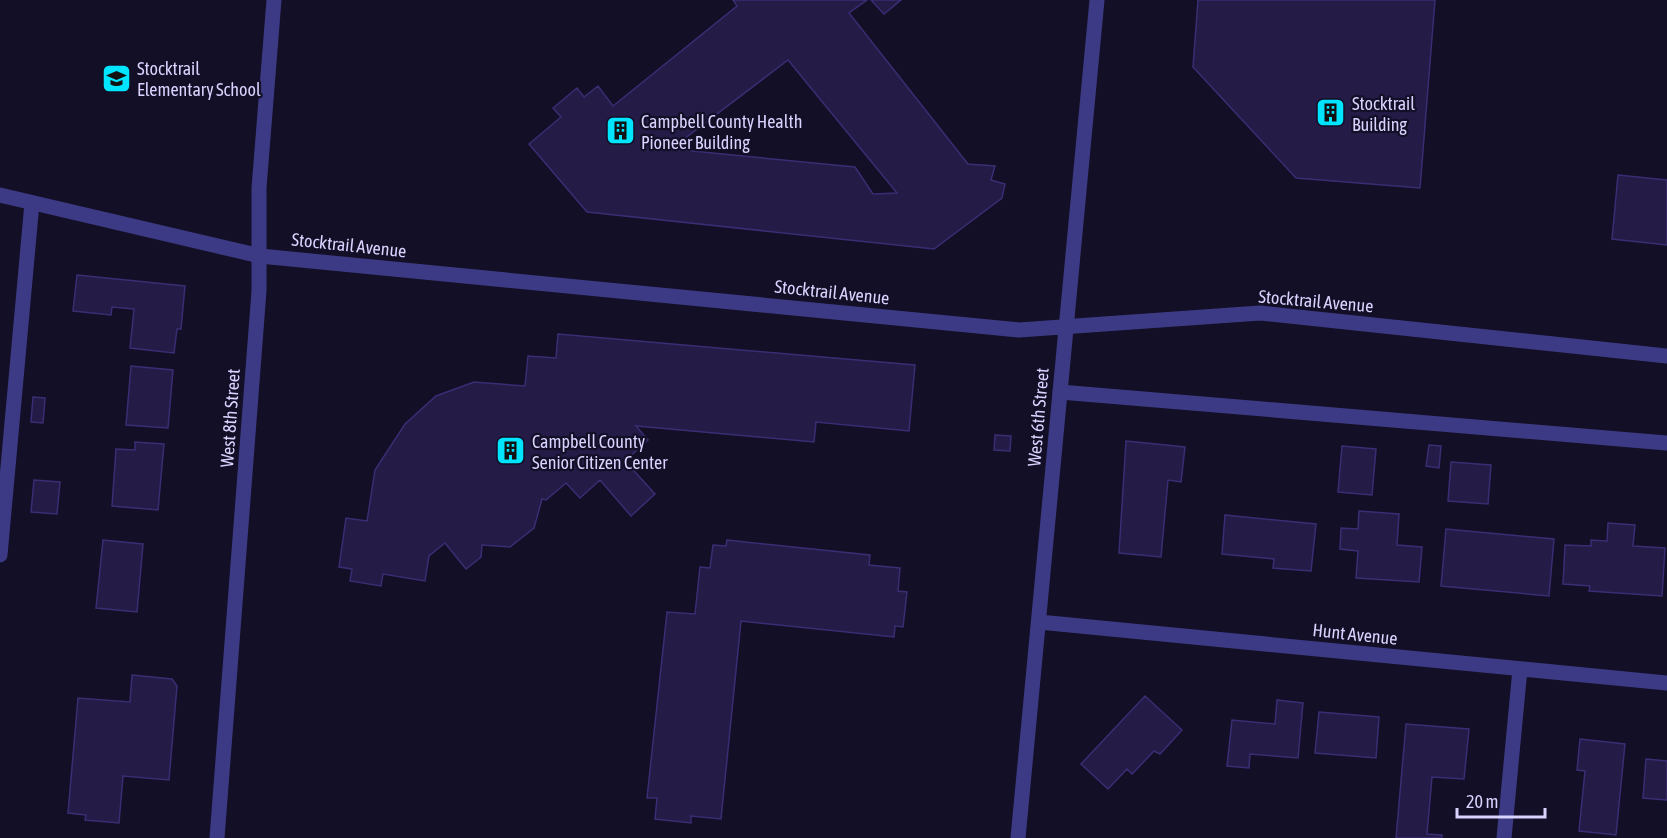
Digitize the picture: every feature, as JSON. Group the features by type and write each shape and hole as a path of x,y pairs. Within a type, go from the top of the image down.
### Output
{"street":[{"name":"West 8th Street","path":"218,838 260,256 259,188 274,0"},
{"name":"West 6th Street","path":"1018,838 1097,0"},
{"name":"Stocktrail Avenue","path":"0,195 260,256 1019,330 1260,314 1667,356"},
{"path":"0,555 32,203"},
{"path":"1060,392 1667,443"},
{"name":"Hunt Avenue","path":"1039,622 1667,683"},
{"path":"1504,838 1520,669"}],"building":[{"name":"Campbell County Health Pioneer Building","path":"733,0 867,0 849,13 968,164 995,166 991,180 1005,184 1002,198 934,249 587,212 529,144 561,117 553,108 577,88 584,97 598,86 613,106 737,6","holes":["788,60 897,193 873,194 855,167 671,149"]},
{"path":"871,0 901,0 884,14"},
{"name":"Stocktrail Building","path":"1198,0 1435,0 1420,188 1296,178 1193,67"},
{"path":"1618,175 1667,180 1667,245 1612,239"},
{"path":"77,275 185,286 181,329 177,329 174,353 130,348 134,309 112,307 111,315 73,311"},
{"name":"Campbell County Senior Citizen Center","path":"558,334 915,365 909,431 816,422 814,442 636,426 648,440 625,461 655,494 631,516 600,480 580,498 566,483 546,500 542,499 534,528 510,547 482,545 481,557 466,569 445,543 429,556 425,581 383,574 381,586 350,581 352,569 339,567 346,518 367,521 375,470 405,424 436,396 474,382 525,386 528,356 556,358"},
{"path":"131,366 173,370 168,428 126,425"},
{"path":"33,397 45,398 43,423 31,422"},
{"path":"995,435 1011,436 1010,451 994,450"},
{"path":"1126,441 1185,447 1181,482 1168,480 1161,557 1119,553"},
{"path":"135,442 164,444 158,510 112,506 116,449 135,450"},
{"path":"1429,445 1441,446 1439,468 1426,466"},
{"path":"1342,446 1376,449 1372,495 1338,492"},
{"path":"1451,462 1491,465 1488,504 1448,501"},
{"path":"34,480 60,482 57,514 31,512"},
{"path":"1359,511 1399,514 1397,545 1422,547 1419,582 1356,578 1358,551 1340,549 1341,528 1358,529"},
{"path":"1225,515 1316,524 1311,571 1273,568 1274,559 1222,554"},
{"path":"1608,523 1635,525 1633,546 1665,548 1662,596 1589,591 1590,586 1563,584 1565,545 1591,546 1591,540 1607,541"},
{"path":"1446,529 1554,539 1549,596 1441,586"},
{"path":"103,540 143,544 137,612 96,608"},
{"path":"727,540 870,555 869,565 900,568 898,591 907,592 903,627 895,626 894,637 741,621 721,819 691,816 691,823 655,819 657,798 647,798 667,612 695,614 700,567 710,568 713,545 726,546"},
{"path":"132,675 172,679 177,686 169,780 123,776 119,823 85,820 86,815 68,813 78,698 130,702"},
{"path":"1145,696 1182,730 1160,754 1154,751 1132,774 1127,769 1108,789 1081,764"},
{"path":"1277,700 1303,703 1298,758 1250,754 1249,768 1227,766 1232,720 1275,724"},
{"path":"1319,712 1379,717 1376,758 1315,753"},
{"path":"1406,724 1469,729 1464,779 1432,777 1427,834 1442,835 1442,838 1396,838"},
{"path":"1580,739 1625,744 1616,835 1579,831 1585,771 1577,770"},
{"path":"1646,759 1667,761 1667,800 1643,798"}],"place":[{"name":"Stocktrail Elementary School","path":"116,78"},
{"name":"Stocktrail Building","path":"1331,113"},
{"name":"Campbell County Health Pioneer Building","path":"620,131"},
{"name":"Campbell County Senior Citizen Center","path":"511,451"}]}
